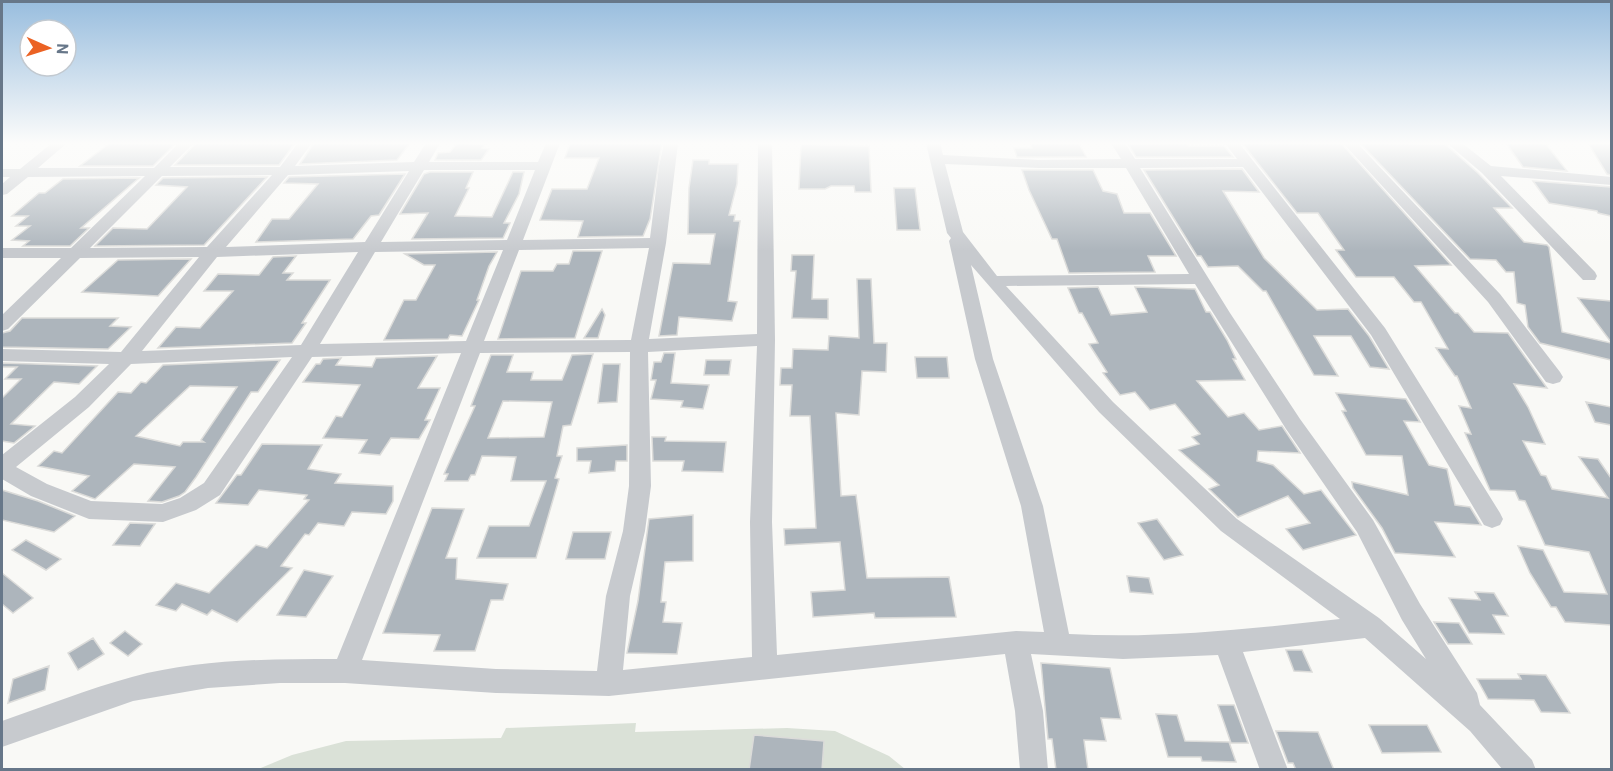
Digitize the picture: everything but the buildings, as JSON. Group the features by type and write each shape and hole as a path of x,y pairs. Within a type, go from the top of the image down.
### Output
{"street":[{"path":"2,190 15,179"},
{"path":"2,325 151,179"},
{"path":"277,179 212,252 126,358 82,402 2,468 39,490 89,510 163,513 188,504 212,489 306,352 413,179"},
{"path":"345,671 540,179"},
{"path":"609,684 618,597 634,531 640,486 639,346 658,243 665,179"},
{"path":"765,179 766,340 762,522 765,669"},
{"path":"942,179 984,359 1032,506 1059,645"},
{"path":"1138,179 1293,424 1365,526 1411,612 1480,722"},
{"path":"1259,179 1379,332 1492,519"},
{"path":"1383,179 1494,298 1553,377"},
{"path":"1496,179 1589,276"},
{"path":"1588,179 1611,181"},
{"path":"955,234 992,281 1106,407 1229,525 1370,626 1480,722 1522,770"},
{"path":"2,253 212,252 370,247 658,243"},
{"path":"992,281 1200,279"},
{"path":"2,355 126,358 377,348 639,346 766,340"},
{"path":"2,734 133,689 208,675 280,671 345,671 496,681 609,684 1016,642 1123,648 1227,643 1370,626"},
{"path":"1016,642 1029,711 1034,770"},
{"path":"1227,643 1274,770"}],"shaded area":[{"path":"636,723 635,732 787,728 835,731 889,756 905,769 256,770 292,755 346,741 501,738 506,728"}]}
